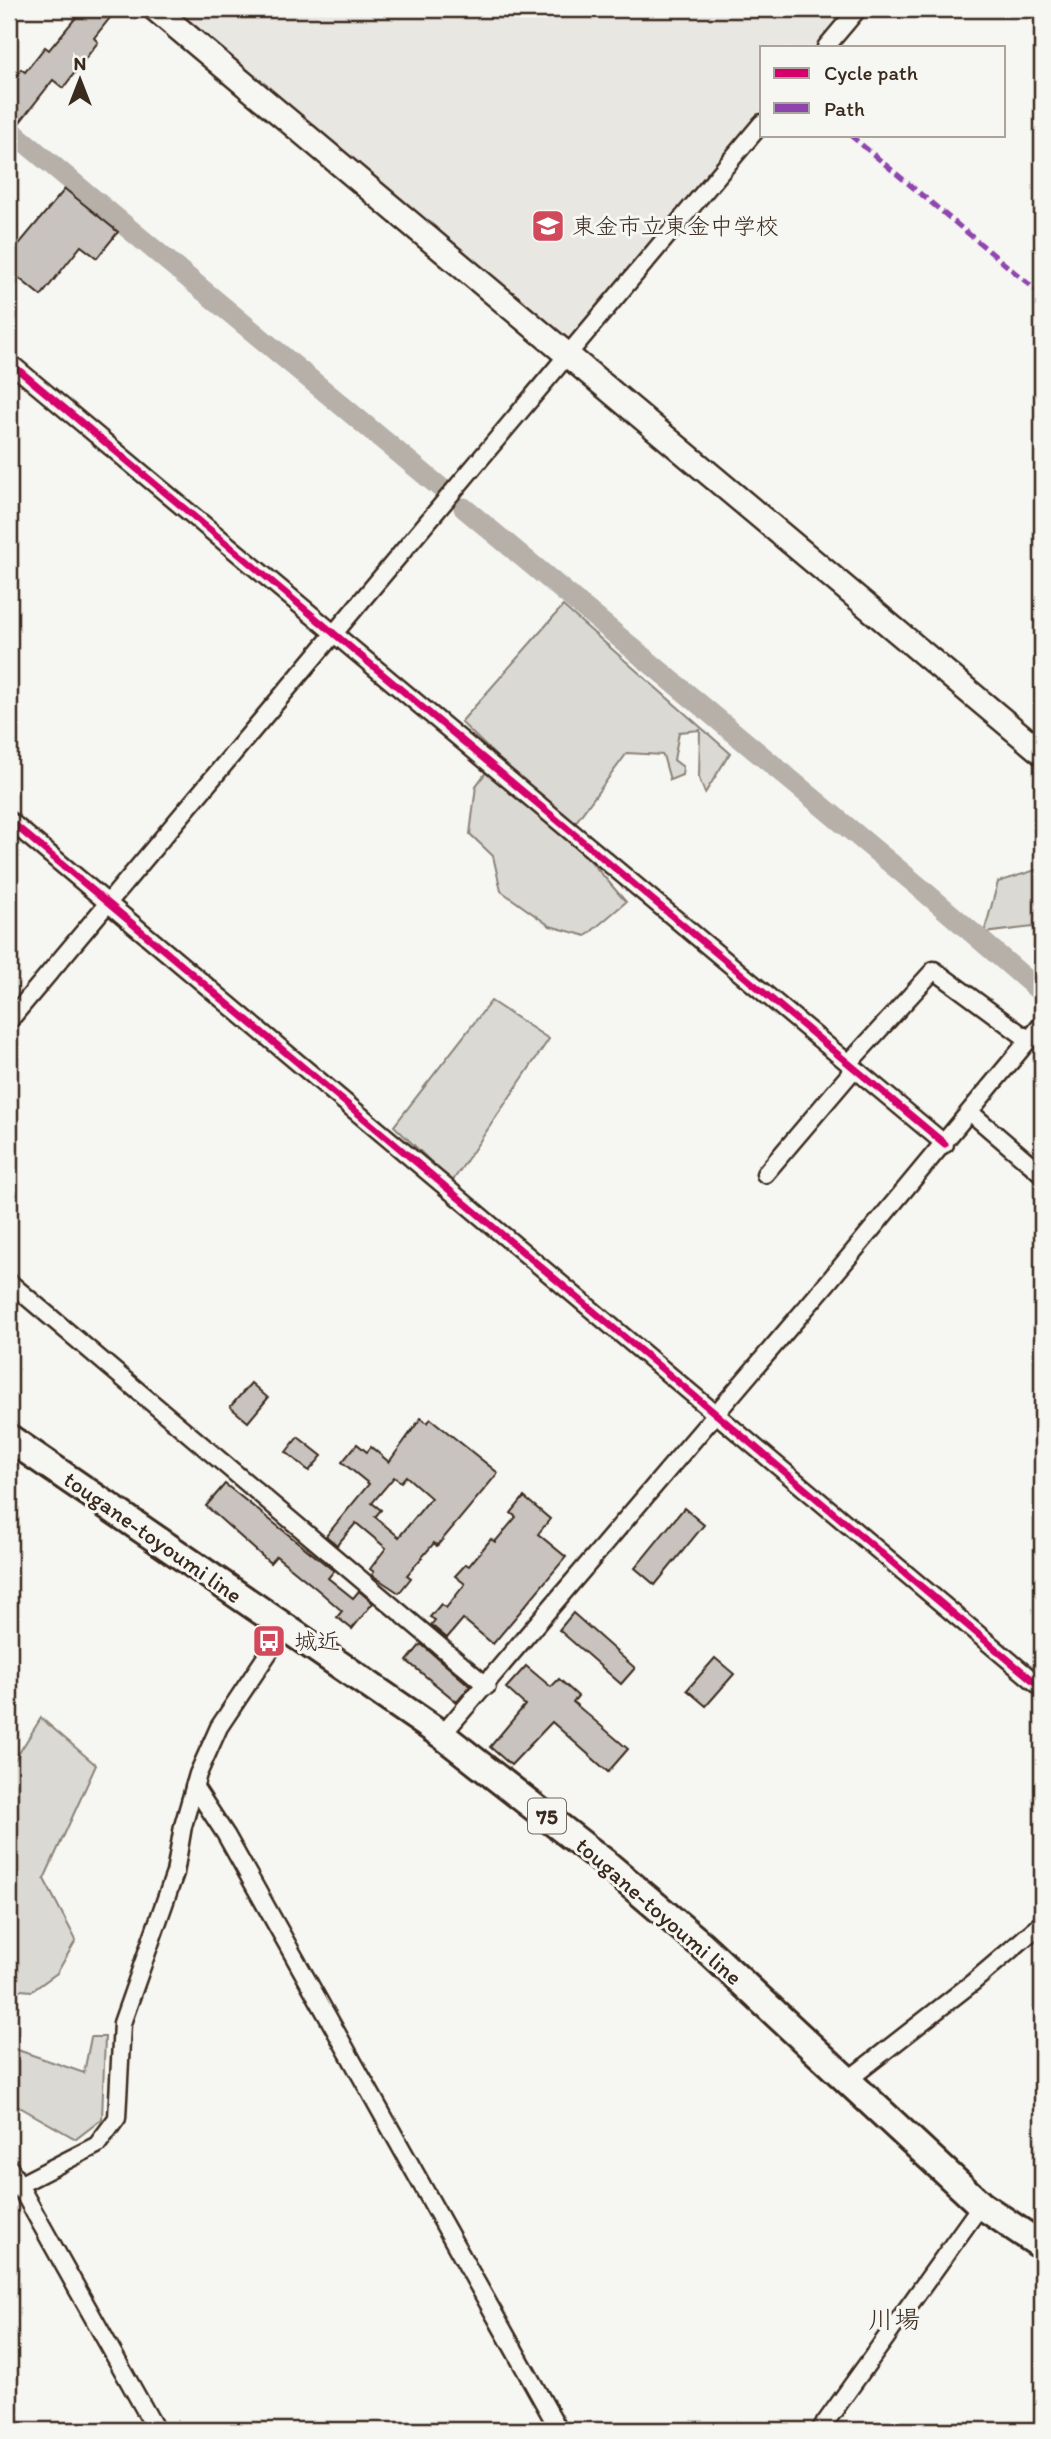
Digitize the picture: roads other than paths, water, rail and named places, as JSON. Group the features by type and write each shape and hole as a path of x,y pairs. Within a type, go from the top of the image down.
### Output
{"main road":[{"name":"tougane-toyoumi line","path":"9,1438 442,1735 603,1861 702,1945 981,2205 1042,2246"}],"street":[{"path":"155,9 1042,753"},
{"path":"827,46 858,9"},
{"path":"9,1021 106,902 760,125"},
{"path":"9,362 945,1144"},
{"path":"9,820 1042,1688"},
{"path":"765,1174 934,970 1029,1040"},
{"path":"442,1735 487,1686 945,1144 1042,1024"},
{"path":"971,1113 1042,1174"},
{"path":"9,1282 487,1686"},
{"path":"14,2187 97,2145 117,2118 122,2022 175,1873 194,1786 219,1727 285,1628"},
{"path":"194,1786 246,1871 559,2430"},
{"path":"848,2080 1042,1923"},
{"path":"9,2167 14,2187 156,2430"},
{"path":"820,2430 981,2205"}],"waterway":[{"path":"9,129 441,488"},
{"path":"464,508 918,886 1042,993"}],"place":[{"name":"東金市立東金中学校","path":"548,226"},
{"name":"城近","path":"269,1641"}],"district":[{"name":"川場","path":"894,2319"}]}
